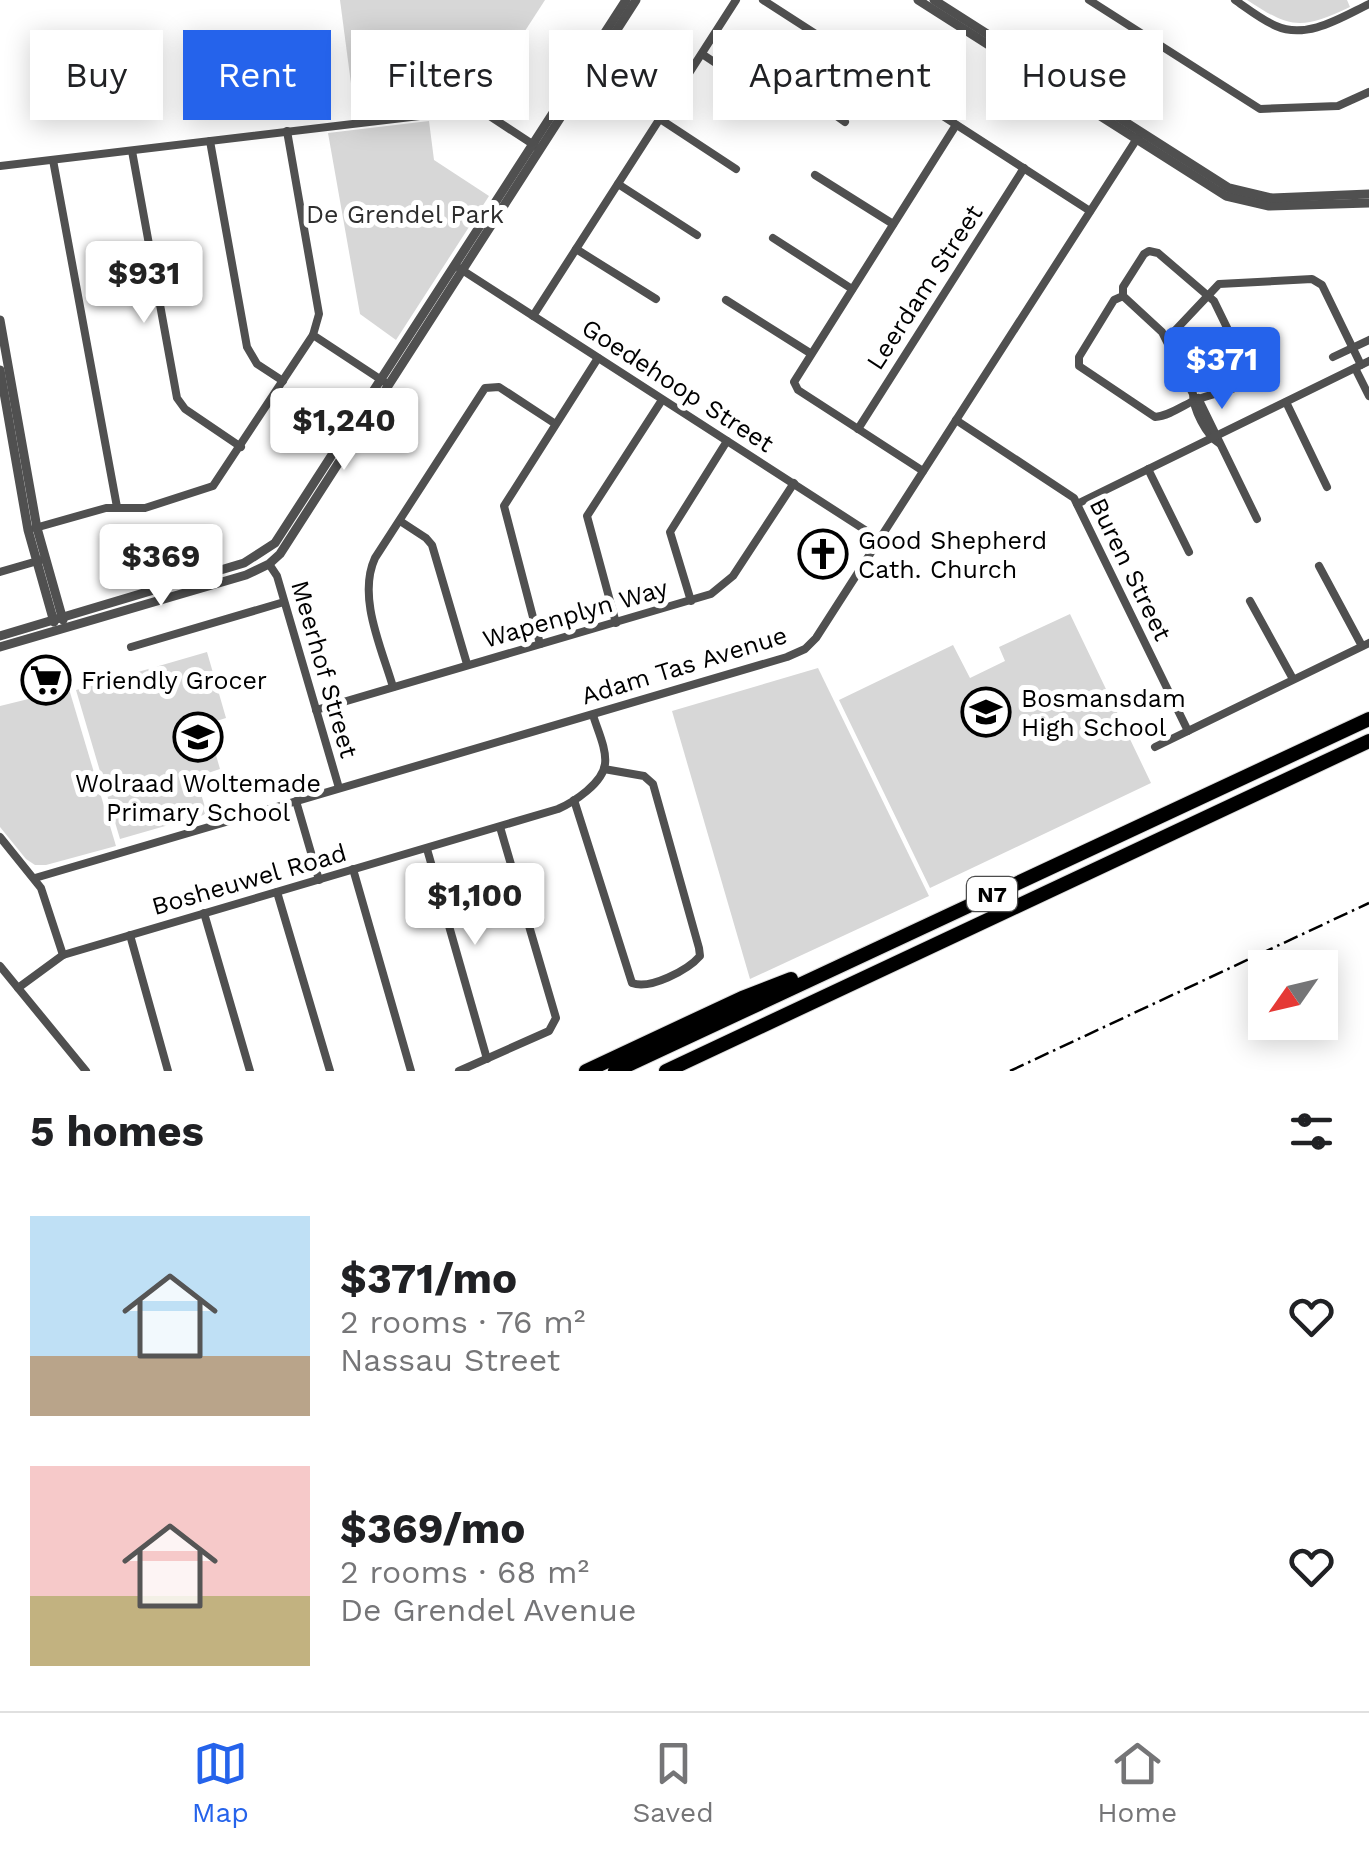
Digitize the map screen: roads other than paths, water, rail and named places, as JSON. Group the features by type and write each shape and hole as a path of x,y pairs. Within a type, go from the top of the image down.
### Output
{"highway":[{"name":"N7","path":"616,1071 1369,719"},
{"name":"N7","path":"666,1071 1369,742"},
{"path":"586,1071 742,998 848,960"}],"street":[{"path":"269,564 268,556 275,544 459,268 626,0"},
{"path":"535,146 636,0"},
{"path":"693,68 736,0"},
{"path":"763,0 810,30"},
{"path":"918,0 947,14 1214,190 1241,202 1268,206 1369,203"},
{"path":"934,0 947,14"},
{"path":"947,14 956,0"},
{"path":"1089,0 1254,107 1266,110 1338,106 1369,92"},
{"path":"1235,0 1286,29 1322,27 1369,4"},
{"path":"702,54 713,61"},
{"path":"0,166 470,110 488,115 535,146"},
{"path":"534,316 659,120"},
{"path":"662,120 736,169"},
{"path":"950,120 1090,211"},
{"path":"923,471 795,386 796,376 810,353 956,124"},
{"path":"32,529 117,507 141,509 206,490 216,483 283,381 312,335 319,314 287,131"},
{"path":"1138,137 1216,181 1250,195 1272,198 1369,194"},
{"name":"Adam Tas Avenue","path":"35,878 799,652 816,638 1138,137"},
{"path":"210,142 246,347 257,364 283,381"},
{"path":"132,152 176,398 184,409 241,446"},
{"path":"53,160 117,507"},
{"name":"Leerdam Street","path":"858,429 1024,168"},
{"path":"815,175 893,224"},
{"path":"618,184 697,235"},
{"path":"773,238 852,289"},
{"path":"576,249 656,299"},
{"path":"1149,251 1158,254 1208,295 1253,381 1232,392 1195,398 1155,417 1079,366 1079,357 1099,324 1114,300 1122,296 1123,287 1149,251"},
{"name":"Goedehoop Street","path":"459,268 879,539"},
{"path":"1166,340 1222,283 1316,280 1362,365 1369,396"},
{"path":"1122,296 1166,340 1256,519"},
{"path":"726,300 810,353"},
{"path":"0,320 32,529"},
{"path":"312,335 385,382"},
{"path":"1333,357 1369,340"},
{"path":"540,644 504,506 598,358"},
{"path":"1077,504 1362,365"},
{"path":"0,370 32,529 59,624"},
{"path":"0,636 246,574 269,564 299,529 385,382"},
{"path":"392,687 370,604 372,563 485,388 496,385 554,423"},
{"path":"616,623 587,516 662,400"},
{"path":"1286,402 1327,487"},
{"name":"Buren Street","path":"956,420 1070,494 1188,731"},
{"path":"690,601 670,532 727,441"},
{"path":"1148,469 1190,552"},
{"name":"Wapenplyn Way","path":"316,710 712,594 726,586 794,483"},
{"path":"400,522 432,545 468,664"},
{"path":"0,647 252,560 275,544"},
{"path":"0,572 41,560"},
{"path":"252,560 269,564"},
{"name":"Meerhof Street","path":"269,564 277,576 339,788"},
{"path":"1155,747 1366,644 1320,566"},
{"path":"1250,601 1293,678"},
{"path":"131,647 284,602"},
{"path":"574,800 582,814 632,984 643,986 694,963 700,952 653,784 644,776 604,769 605,757 593,715"},
{"name":"Bosheuwel Road","path":"18,988 64,955 558,809 574,800 604,769"},
{"path":"296,801 318,880"},
{"path":"459,1071 549,1031 556,1018 500,827"},
{"path":"0,836 35,878 48,904 64,955"},
{"path":"426,849 487,1058"},
{"path":"352,870 411,1071"},
{"path":"277,892 330,1071"},
{"path":"204,913 250,1071"},
{"path":"130,935 168,1071"},
{"path":"0,966 86,1071"}],"railway":[{"path":"1010,1071 1369,903"}],"place":[{"name":"Good Shepherd Cath. Church","path":"823,554"},
{"name":"Friendly Grocer","path":"46,680"},
{"name":"Bosmansdam High School","path":"986,712"},
{"name":"Wolraad Woltemade Primary School","path":"198,737"}],"park label":[{"name":"De Grendel Park","path":"405,214"}]}
